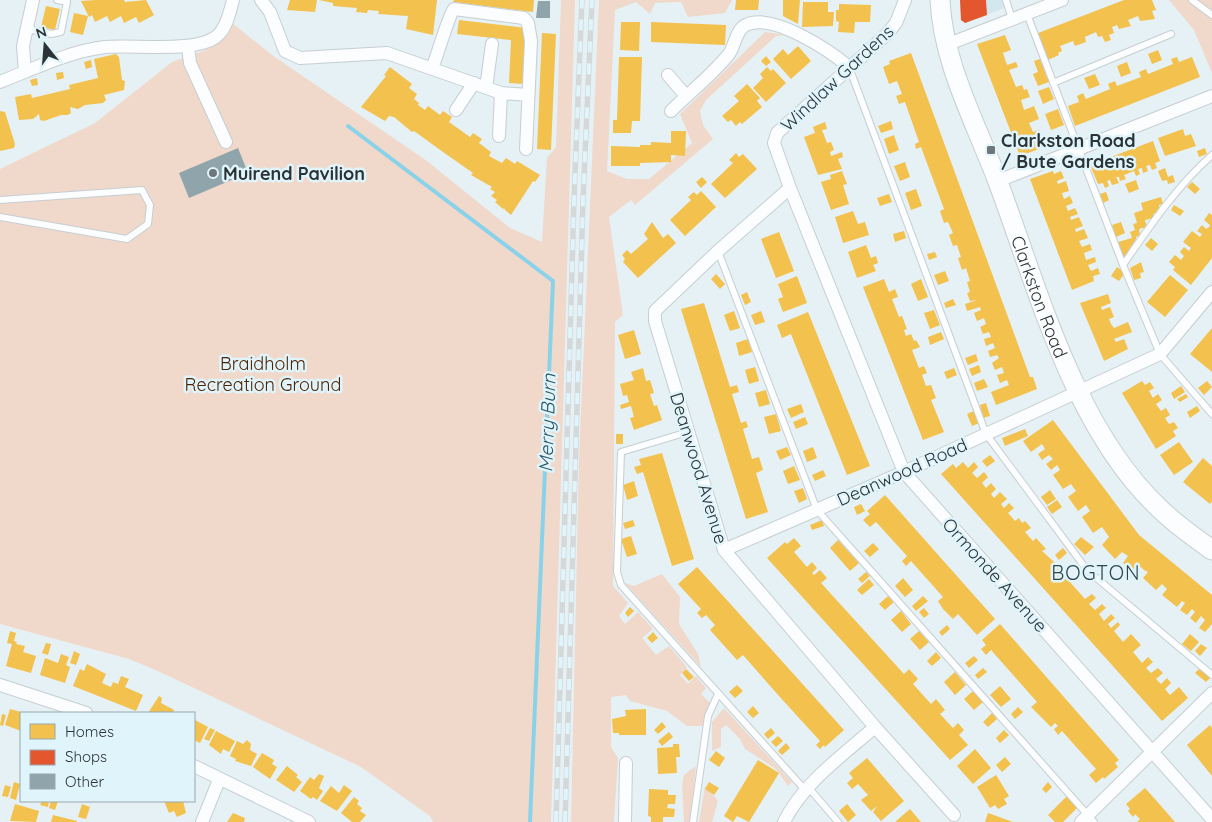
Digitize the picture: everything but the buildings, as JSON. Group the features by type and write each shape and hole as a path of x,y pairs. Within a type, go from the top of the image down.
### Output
{"main road":[{"name":"Clarkston Road","path":"940,0 941,24 946,45 1058,343 1079,391 1100,431 1133,478 1158,507 1212,550"}],"street":[{"path":"26,72 23,46 33,0"},
{"path":"0,82 83,52 106,47 188,47 218,36 227,20 233,0"},
{"path":"261,0 270,12 285,51 300,58 387,53 501,93 528,95"},
{"name":"Windlaw Gardens","path":"833,296 774,143 777,133 886,35 896,23 906,0"},
{"path":"946,45 1062,0"},
{"path":"432,68 444,38 450,13 454,9 524,18 528,23 531,40 526,149"},
{"path":"671,111 722,63 731,52 740,30 751,23 766,22 782,26 837,57 849,67"},
{"path":"486,88 492,44"},
{"path":"188,47 194,70 226,142"},
{"path":"668,75 686,96"},
{"path":"456,110 474,83"},
{"path":"498,136 501,93"},
{"path":"998,181 1212,96"},
{"name":"Deanwood Avenue","path":"790,188 718,251 655,311 655,322 724,550 875,727 954,815"},
{"path":"1160,354 1212,292"},
{"name":"Ormonde Avenue","path":"833,296 904,472 1212,819"},
{"name":"Deanwood Road","path":"724,550 904,472 1160,354"},
{"path":"0,685 83,712"},
{"path":"1088,820 1212,693"},
{"path":"784,822 807,789 875,727"},
{"path":"625,822 626,763"},
{"path":"195,767 219,780 309,822"},
{"path":"202,822 219,780"}],"lane":[{"path":"27,29 50,34 61,32 67,2 57,0"},
{"path":"1006,0 1012,19"},
{"path":"1192,0 1212,15"},
{"path":"1026,14 1123,265 1160,354 1212,414"},
{"path":"1053,83 1171,34"},
{"path":"849,67 986,434 1087,570 1212,675"},
{"path":"1123,265 1170,200 1193,172 1212,155"},
{"path":"0,200 142,190 150,205 148,224 127,239 0,217"},
{"path":"718,251 817,510 1088,820"},
{"path":"688,432 621,452 617,572 621,585 718,694 838,822"},
{"path":"693,822 708,716 718,694"}],"shaded area":[{"path":"960,0 1002,0 1004,8 965,23 961,20"}],"green space":[{"name":"Braidholm Recreation Ground","path":"561,0 575,0 551,822 433,822 430,816 361,767 160,672 129,659 0,624 0,169 95,123 172,62 206,50 232,23 272,55 427,161 510,228 542,242 547,158 556,147"},
{"path":"599,0 732,0 725,13 688,17 681,2 655,3 650,14 636,2 615,10 607,171 627,179 649,179 692,143 680,114 765,32 787,35 776,36 706,100 700,111 703,125 713,139 635,205 631,200 609,217 623,315 615,322 613,586 628,603 619,616 625,624 638,612 653,629 642,638 656,655 669,646 687,667 680,675 688,684 696,676 706,688 701,694 711,704 703,726 687,726 667,711 630,701 626,695 611,697 611,747 618,758 614,822 571,822 579,458"},
{"path":"1169,0 1212,0 1212,73 1194,30"},
{"path":"662,574 680,597 679,624 698,654 701,667 625,583 634,586"},
{"path":"724,708 792,782 788,786 776,769 745,749 740,739 726,725 721,729 721,747 712,751 712,722"},
{"path":"696,766 690,822 684,822 682,784 684,775"},
{"path":"705,786 718,801 712,822 699,822"}],"waterway":[{"name":"Merry Burn","path":"348,126 553,281 530,822"}],"railway":[{"path":"556,822 574,199 582,0"},
{"path":"565,822 583,200 592,0"}],"place":[{"name":"Clarkston Road / Bute Gardens","path":"991,150"},
{"name":"Muirend Pavilion","path":"213,173"}],"district":[{"name":"BOGTON","path":"1096,572"}]}
